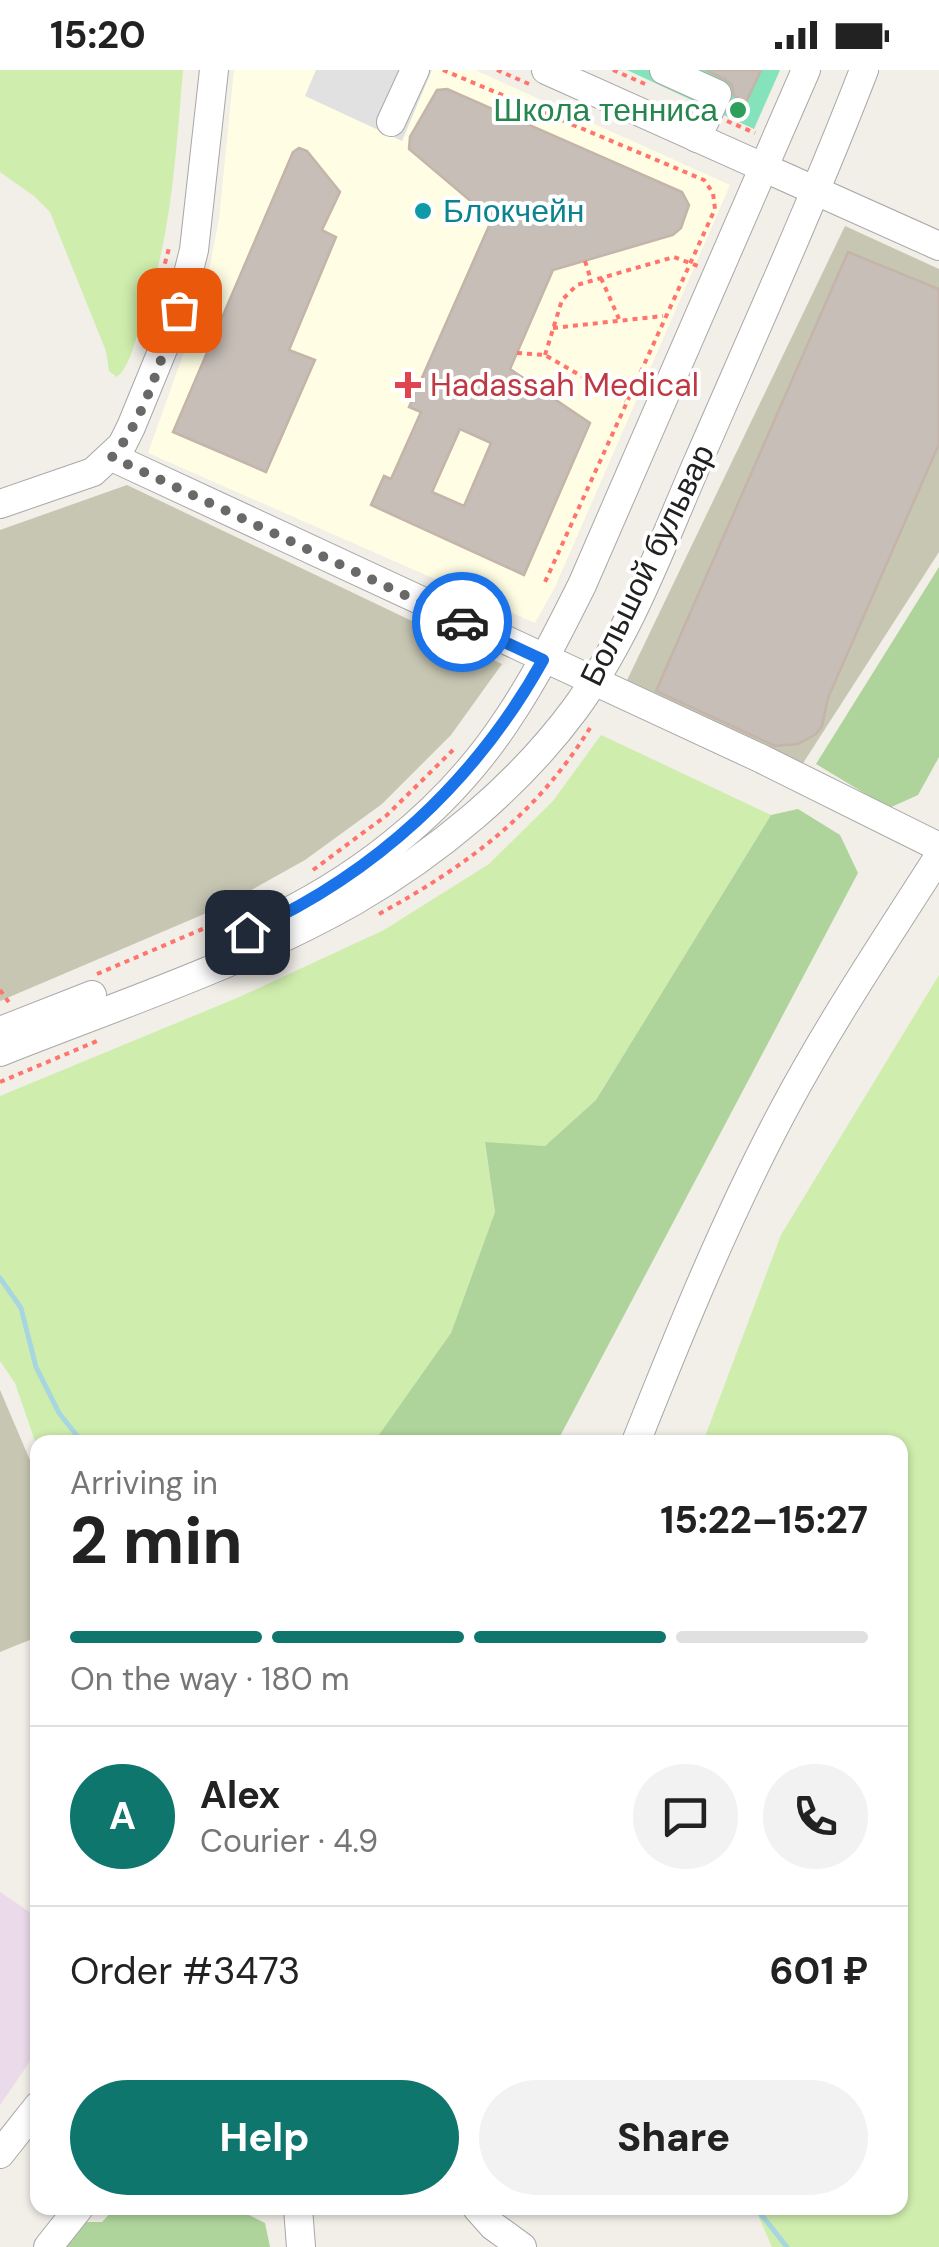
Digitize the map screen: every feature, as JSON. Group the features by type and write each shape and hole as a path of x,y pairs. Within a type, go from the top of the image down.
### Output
{"street":[{"path":"0,504 93,472 122,446 179,310 194,250 214,70"},
{"path":"392,122 415,70"},
{"path":"546,70 939,246"},
{"path":"664,70 716,94 697,138"},
{"name":"Большой бульвар","path":"6,1020 200,952 278,918 334,887 386,850 430,811 505,723 582,584 806,70"},
{"name":"Большой бульвар","path":"0,1052 194,975 355,900 455,830 500,792 546,744 593,683 634,608 816,190 864,70"},
{"path":"112,457 762,759 939,847"},
{"path":"639,1435 730,1217 784,1109 833,1022 939,856"},
{"path":"2,2148 30,2115"},
{"path":"48,2247 73,2215"},
{"path":"299,2215 301,2247"},
{"path":"483,2215 522,2247"}],"path":[{"path":"443,70 704,180 713,194 715,209 546,582"},
{"path":"172,234 152,319 174,249"},
{"path":"545,355 562,300 577,285 674,257 699,267"},
{"path":"585,261 591,280"},
{"path":"602,278 620,321"},
{"path":"553,328 665,316 675,321"},
{"path":"517,353 545,355 626,402"},
{"path":"0,990 6,1020"}],"shaded area":[{"name":"Hadassah Medical","path":"234,70 475,70 730,185 555,587 535,623 148,453 204,296 219,219"},
{"path":"316,70 432,70 402,141 305,96"},
{"path":"845,226 939,269 939,552 798,771 618,699"},
{"path":"127,485 502,664 451,735 382,804 305,860 223,906 0,1001 0,530"},
{"path":"0,1390 30,1460 30,1640 0,1652"},
{"path":"0,1892 30,1913 30,2061 0,2105"}],"green space":[{"path":"0,70 183,70 170,204 157,270 131,353 117,377 109,371 106,351 50,212 0,172"},
{"name":"Школа тенниса","path":"627,70 780,70 754,129"},
{"path":"939,567 939,757 918,795 889,808 816,764"},
{"path":"601,735 771,815 596,1100 545,1146 485,1143 495,1212 451,1333 382,1435 33,1435 15,1383 0,1361 0,1096 237,998 384,930 489,864 553,801"},
{"path":"798,809 840,835 858,873 561,1435 379,1435 451,1333 495,1212 485,1142 545,1146 596,1100 771,815"},
{"path":"939,975 939,2247 772,2247 758,2215 908,2215 908,1435 706,1435 781,1235"},
{"path":"108,2215 249,2215 265,2223 270,2247 62,2247 82,2222 102,2222"}],"building":[{"path":"706,70 761,70 746,102 734,96 732,85 725,79"},
{"path":"447,89 682,192 689,205 681,228 673,235 553,270 510,369 590,423 524,575 371,505 384,476 391,479 421,412 409,407 492,219 409,149 410,137 437,90","holes":["460,429 491,443 464,506 432,492"]},
{"path":"299,148 307,151 340,192 322,230 336,237 289,350 315,360 266,472 173,432 293,152"},
{"path":"848,252 939,289 939,444 828,698 822,726 798,744 775,746 656,691"}],"waterway":[{"path":"0,1278 21,1308 36,1367 59,1413 76,1435"},
{"path":"762,2215 787,2247"}],"way so far":[{"path":"179,310 142,405 122,446 112,457 462,622"}],"place":[{"name":"Школа тенниса","path":"738,110"},
{"name":"Блокчейн","path":"423,211"},
{"name":"Hadassah Medical","path":"408,385"}],"route":[{"path":"247,932 334,887 386,850 430,811 505,723 543,660 462,622"}]}
